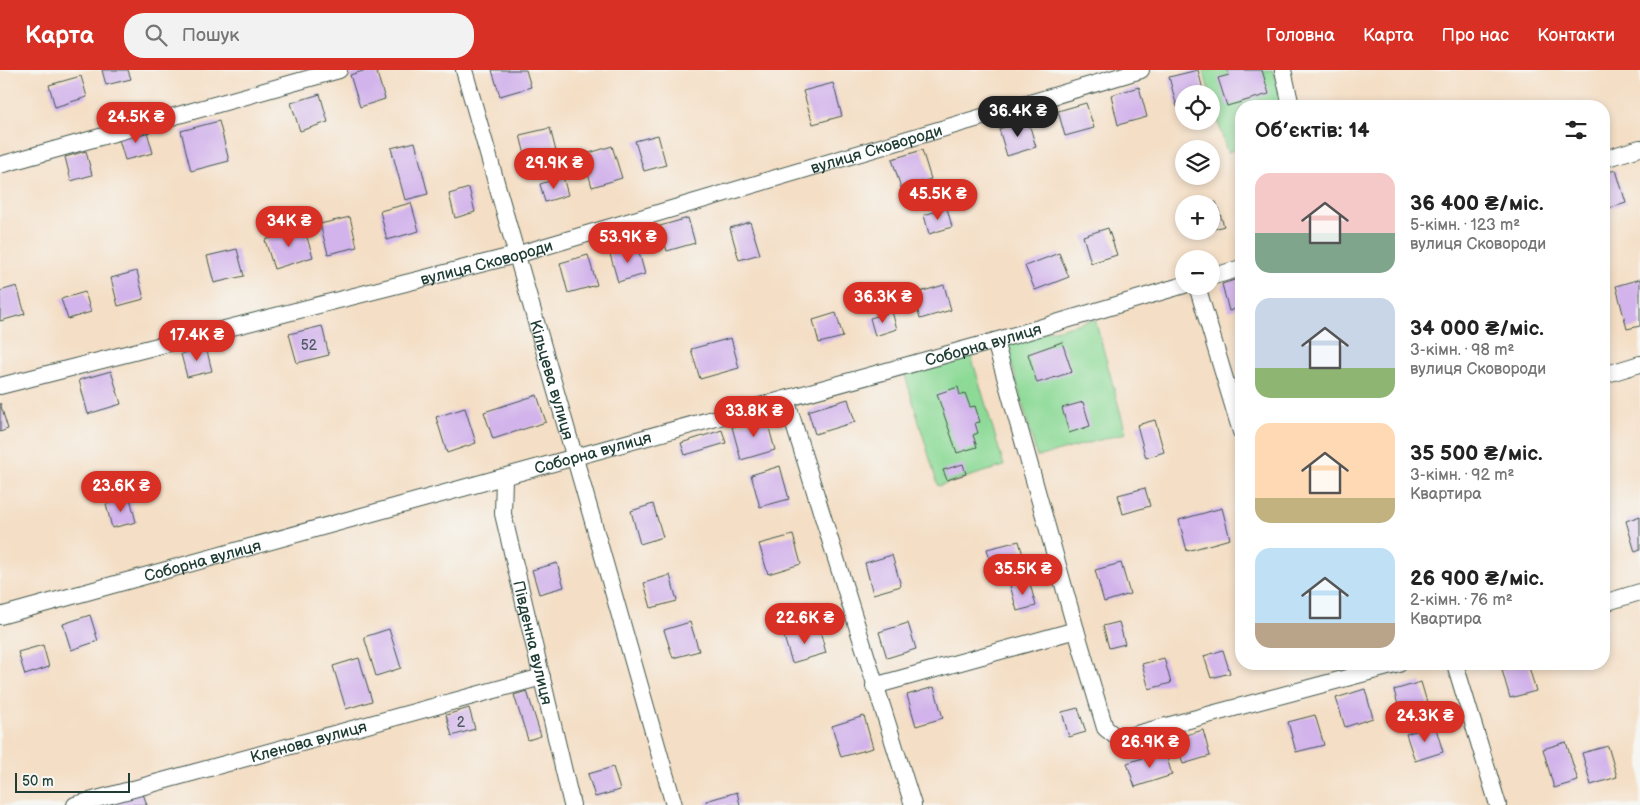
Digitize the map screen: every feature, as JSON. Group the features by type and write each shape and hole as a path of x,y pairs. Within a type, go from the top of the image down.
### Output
{"street":[{"path":"0,165 339,70"},
{"name":"Кільцева вулиця","path":"464,70 674,805"},
{"name":"вулиця Сковороди","path":"0,386 516,255 1141,70"},
{"path":"1283,70 1290,100"},
{"path":"1610,157 1640,148"},
{"path":"1220,274 1235,270"},
{"name":"Соборна вулиця","path":"0,616 995,341 1175,288"},
{"path":"1200,295 1235,412"},
{"path":"995,341 1076,630 1106,728 1115,736 1129,736 1376,670"},
{"path":"1610,372 1640,364"},
{"path":"786,399 874,686 913,805"},
{"name":"Південна вулиця","path":"504,478 503,514 572,805"},
{"path":"1610,601 1640,592"},
{"path":"874,686 1076,630"},
{"path":"1456,670 1498,805"},
{"name":"Кленова вулиця","path":"75,805 542,677"}],"green space":[{"path":"1203,70 1273,70 1281,100 1235,100 1235,150 1227,152 1220,128 1220,85 1207,85"},
{"path":"1095,319 1126,433 1037,457 1006,343"},
{"path":"970,352 1004,466 938,486 904,372"}],"building":[{"path":"102,70 128,70 131,79 106,85"},
{"path":"366,70 376,70 385,99 360,107 350,75"},
{"path":"492,70 526,70 531,87 500,96"},
{"path":"1198,70 1202,85 1175,85 1175,100 1169,77"},
{"path":"1227,70 1262,70 1269,94 1248,100 1235,100 1235,104 1227,106 1218,78 1229,75"},
{"path":"81,76 87,97 55,107 49,85"},
{"path":"833,83 842,116 813,124 803,91"},
{"path":"1139,87 1147,117 1118,125 1111,95"},
{"path":"320,94 328,122 300,131 291,103"},
{"path":"1086,103 1094,128 1065,136 1058,111"},
{"path":"1028,120 1036,147 1007,156 999,129"},
{"path":"219,121 229,161 191,171 181,131"},
{"path":"146,128 153,153 125,160 118,136"},
{"path":"550,128 558,159 528,167 520,135"},
{"path":"658,135 666,165 644,171 635,141"},
{"path":"415,142 428,194 405,200 391,148"},
{"path":"612,146 622,178 592,187 583,155"},
{"path":"922,150 931,179 901,188 892,159"},
{"path":"86,151 92,175 71,181 65,157"},
{"path":"1616,170 1626,203 1610,208 1610,172"},
{"path":"563,177 568,195 545,202 540,184"},
{"path":"469,188 475,212 455,218 449,194"},
{"path":"411,203 419,231 387,240 380,211"},
{"path":"947,208 952,227 929,234 924,215"},
{"path":"1220,214 1224,226 1220,227"},
{"path":"350,217 357,247 328,254 320,224"},
{"path":"688,218 695,243 667,251 660,226"},
{"path":"750,222 760,254 739,260 730,228"},
{"path":"304,228 313,257 274,269 265,240"},
{"path":"1108,228 1117,255 1091,263 1083,236"},
{"path":"637,245 645,274 618,282 610,254"},
{"path":"237,249 244,276 214,283 207,256"},
{"path":"1059,253 1069,277 1035,290 1025,266"},
{"path":"588,255 597,285 568,293 560,263"},
{"path":"137,271 144,299 118,306 111,278"},
{"path":"1640,279 1640,326 1627,329 1616,286"},
{"path":"1235,280 1235,309 1229,311 1222,284"},
{"path":"944,285 951,310 920,319 913,294"},
{"path":"17,286 25,314 0,321 0,291"},
{"path":"85,292 91,312 68,319 61,299"},
{"path":"892,312 897,329 875,336 870,318"},
{"path":"836,313 843,337 819,343 813,320"},
{"path":"322,326 329,355 297,363 289,334"},
{"path":"731,338 739,368 700,379 691,349"},
{"path":"1062,342 1072,372 1037,383 1028,354"},
{"path":"206,347 212,371 187,377 181,354"},
{"path":"111,371 121,404 88,414 79,380"},
{"path":"958,387 960,395 965,393 970,407 975,406 980,422 975,423 978,433 973,435 977,447 957,453 937,394"},
{"path":"537,395 546,422 493,439 484,412"},
{"path":"848,399 855,422 815,434 808,411"},
{"path":"1083,402 1090,426 1069,433 1062,408"},
{"path":"0,403 8,429 0,432"},
{"path":"465,408 476,443 447,453 436,417"},
{"path":"766,417 775,450 741,460 732,427"},
{"path":"1155,420 1164,452 1146,458 1137,425"},
{"path":"722,430 726,443 685,455 681,443"},
{"path":"963,464 966,474 947,480 943,470"},
{"path":"780,466 789,499 760,507 751,475"},
{"path":"1145,488 1150,506 1123,514 1118,495"},
{"path":"130,498 136,522 112,528 106,504"},
{"path":"653,504 663,537 640,544 631,511"},
{"path":"1222,508 1230,539 1187,551 1179,520"},
{"path":"1640,516 1640,550 1635,552 1626,521"},
{"path":"793,535 801,564 768,574 759,544"},
{"path":"1019,541 1028,573 996,583 987,549"},
{"path":"892,555 901,586 873,594 865,563"},
{"path":"557,563 564,587 539,594 532,570"},
{"path":"1121,563 1130,594 1104,602 1095,570"},
{"path":"670,575 677,601 651,608 644,583"},
{"path":"1029,580 1036,606 1017,611 1010,585"},
{"path":"90,615 98,641 71,650 63,624"},
{"path":"690,622 699,651 673,658 664,630"},
{"path":"1119,622 1125,644 1109,648 1103,626"},
{"path":"908,623 916,649 887,658 879,632"},
{"path":"819,627 826,653 792,663 784,637"},
{"path":"389,629 401,668 376,676 364,637"},
{"path":"43,645 49,667 25,675 18,652"},
{"path":"1223,650 1230,673 1211,678 1204,656"},
{"path":"359,658 372,701 346,709 333,666"},
{"path":"1164,658 1171,683 1149,689 1142,664"},
{"path":"1502,670 1530,670 1536,691 1510,698"},
{"path":"1421,682 1429,709 1401,717 1394,690"},
{"path":"934,687 943,718 916,726 907,695"},
{"path":"1365,689 1373,718 1345,727 1336,698"},
{"path":"527,691 541,736 528,740 514,695"},
{"path":"469,708 475,729 452,736 446,715"},
{"path":"1078,708 1086,732 1069,737 1062,712"},
{"path":"1315,715 1324,745 1296,752 1288,722"},
{"path":"864,716 873,748 841,757 832,726"},
{"path":"1435,725 1443,752 1415,761 1406,734"},
{"path":"1203,730 1210,756 1183,764 1176,738"},
{"path":"1566,742 1578,781 1554,788 1543,749"},
{"path":"1608,746 1617,777 1591,785 1582,753"},
{"path":"1165,751 1172,775 1135,787 1127,763"},
{"path":"613,767 620,790 595,797 588,774"},
{"path":"141,788 147,805 110,805 108,799"},
{"path":"737,792 740,805 707,805 706,801"}]}
